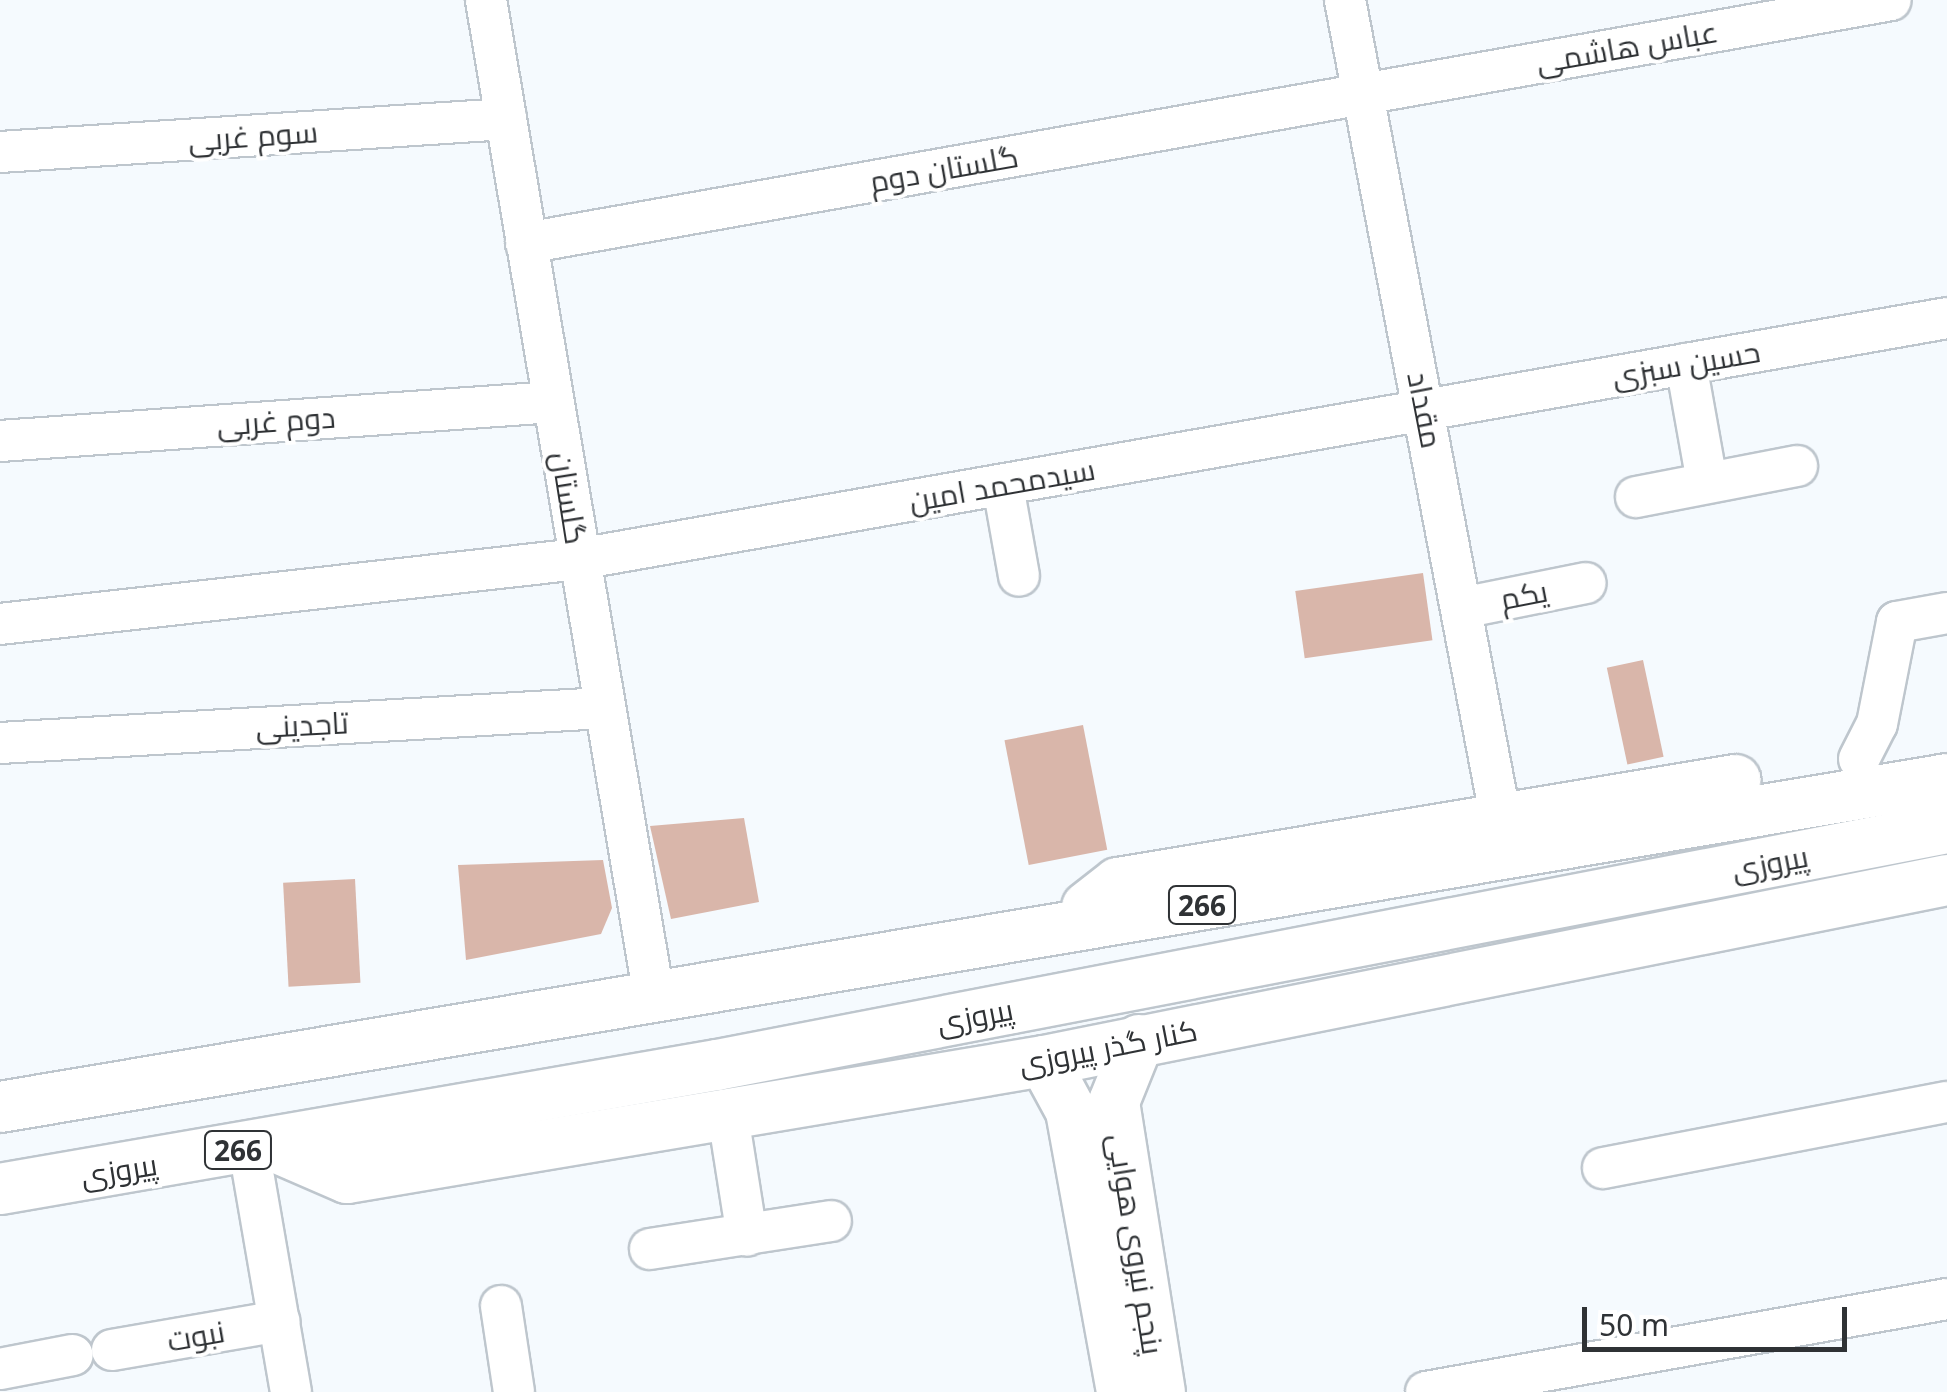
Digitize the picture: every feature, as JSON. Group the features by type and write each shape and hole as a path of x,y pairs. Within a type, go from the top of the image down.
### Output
{"main road":[{"path":"1061,928 1118,883 1947,744"},
{"name":"پیروزی","path":"0,1107 1947,779"},
{"name":"پیروزی","path":"0,1189 476,1108 1947,828"},
{"name":"کنار گذر پیروزی","path":"260,1147 348,1178 1044,1061 1947,880"},
{"path":"524,1018 514,1042 518,1076 542,1095"},
{"path":"456,1030 479,1050 489,1084 476,1108"},
{"name":"پنجم نیروی هوایی","path":"1122,1392 1092,1106 1140,1040"},
{"name":"پنجم نیروی هوایی","path":"1044,1061 1092,1106 1160,1392"}],"street":[{"name":"گلستان","path":"486,0 654,996"},
{"name":"مقداد","path":"1345,0 1500,820"},
{"name":"عباس هاشمی","path":"1362,94 1891,0"},
{"name":"گلستان دوم","path":"526,243 1362,94"},
{"name":"سوم غربی","path":"0,152 506,120"},
{"name":"حسین سبزی","path":"1424,408 1947,318"},
{"path":"1686,364 1707,482"},
{"name":"دوم غربی","path":"0,440 552,402"},
{"name":"سیدمحمد امین","path":"0,624 579,559 1424,408"},
{"path":"1636,498 1797,466"},
{"path":"1003,486 1020,576"},
{"name":"یکم","path":"1462,608 1586,583"},
{"path":"1859,760 1877,724 1897,622 1947,613"},
{"name":"تاجدینی","path":"0,743 604,708"},
{"path":"1603,1168 1947,1102"},
{"path":"728,1116 747,1236"},
{"path":"260,1147 291,1392"},
{"path":"650,1250 831,1220"},
{"path":"1426,1392 1947,1299"},
{"path":"501,1306 514,1392"},
{"name":"نبوت","path":"0,1369 280,1321"}],"building":[{"path":"1423,573 1432,640 1305,658 1295,591"},
{"path":"1643,660 1664,757 1627,765 1607,668"},
{"path":"1083,725 1107,850 1029,865 1004,740"},
{"path":"744,818 759,902 671,919 650,826"},
{"path":"603,860 612,908 601,934 466,960 458,865"},
{"path":"355,879 360,983 289,987 283,883"}]}
